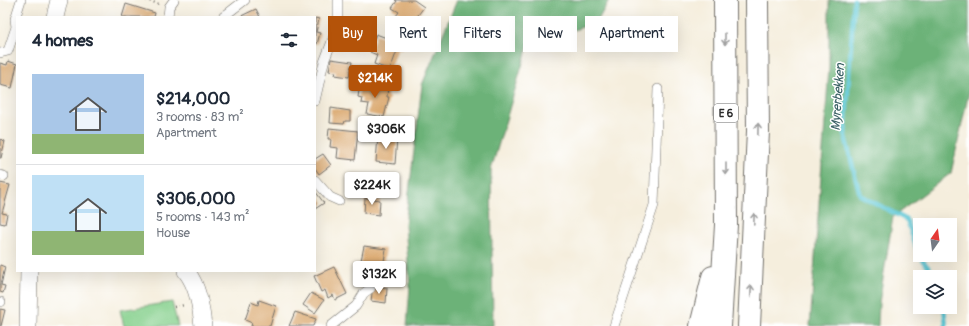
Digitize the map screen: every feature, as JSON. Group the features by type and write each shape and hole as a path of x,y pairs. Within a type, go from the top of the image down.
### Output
{"highway":[{"name":"E 6","path":"720,326 726,225 725,0"},
{"path":"749,326 758,131 757,0"},
{"name":"E 6","path":"701,326 726,225"}],"street":[{"path":"55,16 59,0"},
{"path":"28,326 29,272"},
{"path":"187,272 194,284 200,302 204,326"}],"lane":[{"path":"17,16 21,0"},
{"path":"168,16 169,7 174,0"},
{"path":"224,16 245,0"},
{"path":"316,97 324,62 334,36 338,17 338,0"},
{"path":"0,53 8,51 16,22"},
{"path":"614,326 654,205 658,89"},
{"path":"316,181 330,198 339,201"},
{"path":"331,326 356,306 364,293 371,288"}],"green space":[{"path":"457,0 609,0 600,16 585,16 585,26 577,29 577,16 523,16 523,52 526,52 491,170 493,326 407,326 410,286 405,225 422,85 436,52 441,52 441,39 449,19 449,52 515,52 515,16 450,16"},
{"path":"829,0 969,0 969,92 951,173 893,217 879,303 878,326 810,326 829,68"},
{"path":"172,302 178,326 124,326 120,310"}],"building":[{"path":"395,0 414,0 424,7 417,16 396,16 399,12 392,8 397,1"},
{"path":"126,4 155,13 154,16 122,16"},
{"path":"256,9 260,16 241,16"},
{"path":"316,18 319,19 316,32"},
{"path":"316,32 320,33 316,44"},
{"path":"377,34 385,37 385,52 397,52 390,70 374,64 377,55 370,52 377,52"},
{"path":"331,59 352,62 349,77 335,75 336,72 329,71"},
{"path":"8,61 16,64 12,88 0,85 0,63 7,65"},
{"path":"360,84 380,87 380,85 388,86 387,97 389,97 384,117 367,114 369,104 361,103 362,98 358,97"},
{"path":"331,108 350,111 350,121 345,121 344,124 330,123"},
{"path":"329,128 358,131 355,160 337,158 338,148 330,147 331,139 328,139"},
{"path":"378,136 397,138 395,164 376,162"},
{"path":"0,139 5,141 1,158 0,158"},
{"path":"323,154 331,165 319,174 316,170 316,158"},
{"path":"0,183 10,185 2,213 7,214 5,224 0,223"},
{"path":"316,192 324,203 316,208"},
{"path":"365,198 380,200 379,215 364,213"},
{"path":"364,246 386,249 381,279 358,275"},
{"path":"0,265 5,267 1,285 5,286 3,293 0,292"},
{"path":"334,267 347,294 335,300 333,295 328,298 325,290 321,292 314,276"},
{"path":"373,286 387,288 386,303 371,301"},
{"path":"311,293 324,300 315,313 303,305"},
{"path":"259,300 276,306 270,326 251,326 252,323 245,320 251,302 258,305"},
{"path":"0,309 5,310 1,326 0,326"},
{"path":"295,312 316,319 313,326 289,326"}],"waterway":[{"name":"Myrerbekken","path":"854,0 845,136 860,195 907,220 919,256 930,270"},
{"name":"Myrerbekken","path":"945,314 946,326"}]}
